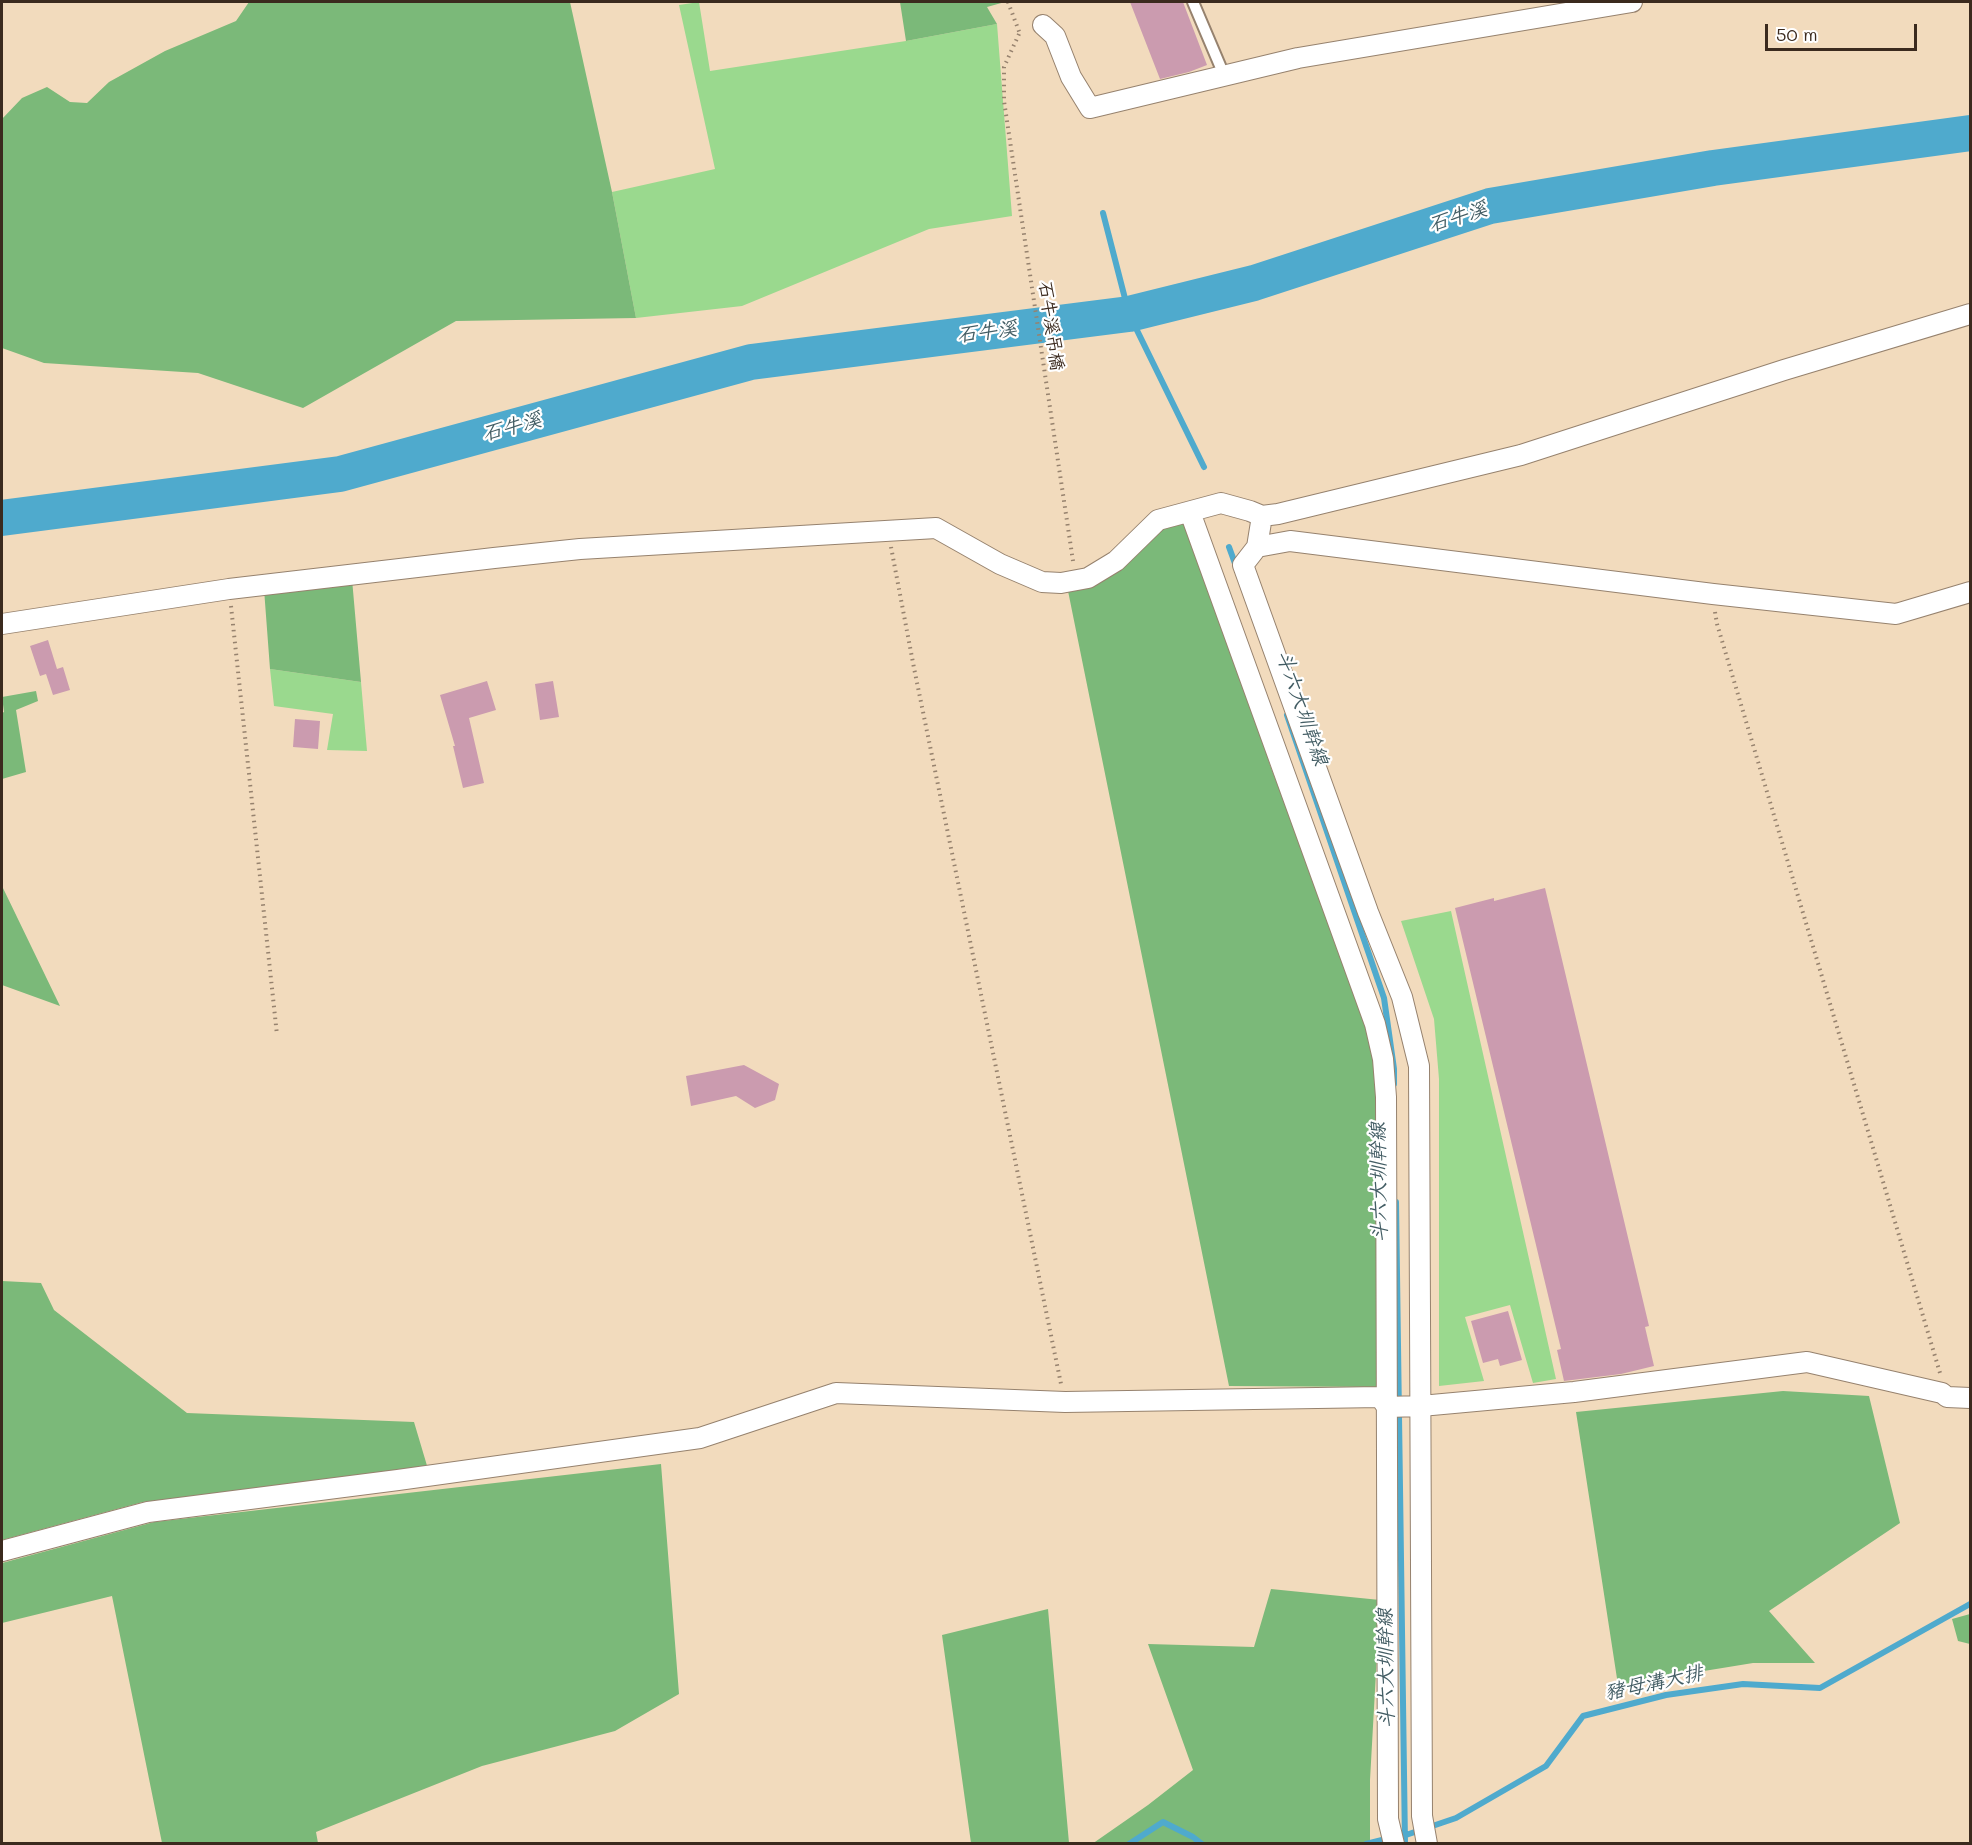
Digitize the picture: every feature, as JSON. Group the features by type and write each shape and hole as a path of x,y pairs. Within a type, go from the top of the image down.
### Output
{"street":[{"path":"1034,29 1055,36 1071,76 1090,108 1224,75 1358,47 1632,2"},
{"path":"2,624 229,589 580,549 936,528 1000,564 1042,582 1061,583 1088,578 1116,561 1158,520 1221,503 1256,514 1521,454 1784,370 1971,314"},
{"path":"1190,512 1371,1013 1383,1059 1386,1097 1388,1819 1394,1844"},
{"path":"1256,514 1257,547 1243,565 1368,912 1402,997 1419,1066 1422,1816 1427,1843"},
{"path":"1257,547 1290,541 1713,594 1896,614 1971,592"},
{"path":"1387,1407 1574,1392 1807,1362 1942,1393 1947,1397 1971,1398"},
{"path":"2,1551 148,1512 700,1438 836,1393 1065,1402 1380,1397 1387,1407"}],"lane":[{"path":"1193,2 1224,75"}],"path":[{"path":"1008,2 1019,34 1034,29"},
{"name":"石牛溪吊橋","path":"1019,34 1004,67 1004,101 1071,554"},
{"path":"889,532 914,668 1065,1402"},
{"path":"229,589 277,1035"},
{"path":"1713,594 1717,624 1947,1397"}],"green space":[{"path":"249,2 570,2 612,192 636,318 456,321 303,408 198,373 44,363 2,348 2,119 22,98 47,87 70,102 87,103 109,82 165,51 236,21"},
{"path":"699,2 710,71 906,41 997,24 1012,216 929,229 742,306 636,318 612,192 715,169 679,5"},
{"path":"900,2 1005,2 987,7 997,24 906,41"},
{"path":"1190,513 1270,765 1365,1014 1376,1077 1382,1387 1229,1386 1067,586 1131,553 1155,517"},
{"path":"352,579 361,682 270,669 264,589"},
{"path":"270,669 361,682 367,751 327,750 333,714 274,706"},
{"path":"36,691 38,701 16,710 26,772 2,779 2,713 4,712 2,697"},
{"path":"2,886 60,1006 2,985"},
{"path":"1451,911 1556,1379 1533,1383 1510,1305 1465,1317 1484,1381 1439,1386 1439,1079 1434,1019 1401,921"},
{"path":"2,1281 41,1283 54,1310 187,1413 414,1422 428,1469 143,1502 2,1540"},
{"path":"1783,1391 1869,1396 1900,1523 1769,1611 1815,1663 1753,1663 1618,1685 1576,1412"},
{"path":"661,1464 679,1694 615,1731 482,1766 316,1832 318,1843 162,1843 112,1596 2,1623 2,1563 154,1522"},
{"path":"1271,1589 1380,1600 1370,1780 1370,1843 1092,1844 1193,1770 1148,1644 1254,1647"},
{"path":"1048,1609 1069,1843 971,1843 942,1635"},
{"path":"1970,1614 1970,1644 1958,1641 1952,1619"}],"building":[{"path":"1130,2 1183,2 1207,65 1160,79"},
{"path":"48,640 57,669 63,667 70,690 53,695 46,674 40,676 30,646"},
{"path":"487,681 496,710 469,718 484,783 463,788 453,746 455,746 440,695"},
{"path":"553,681 559,717 540,720 535,684"},
{"path":"295,719 320,721 318,749 293,747"},
{"path":"1545,888 1649,1326 1645,1327 1654,1366 1621,1374 1564,1381 1557,1350 1561,1349 1455,908"},
{"path":"744,1065 779,1084 775,1100 755,1108 736,1096 691,1106 686,1076"},
{"path":"1508,1311 1522,1360 1500,1366 1498,1359 1483,1363 1471,1321"}],"waterway":[{"name":"石牛溪","path":"2,518 340,474 751,362 1129,314 1254,283 1490,206 1713,168 1970,133"},
{"name":"斗六大圳幹線","path":"1103,213 1129,314 1204,467"},
{"name":"斗六大圳幹線","path":"1229,547 1237,569"},
{"name":"斗六大圳幹線","path":"1287,715 1384,998 1394,1084"},
{"name":"斗六大圳幹線","path":"1396,1202 1405,1844"},
{"name":"豬母溝大排","path":"1403,1836 1456,1818 1546,1766 1583,1716 1666,1695 1743,1684 1820,1688 1970,1604"},
{"name":"豬母溝大排","path":"1129,1844 1163,1822 1202,1844"},
{"name":"豬母溝大排","path":"1366,1844 1390,1838"}]}
